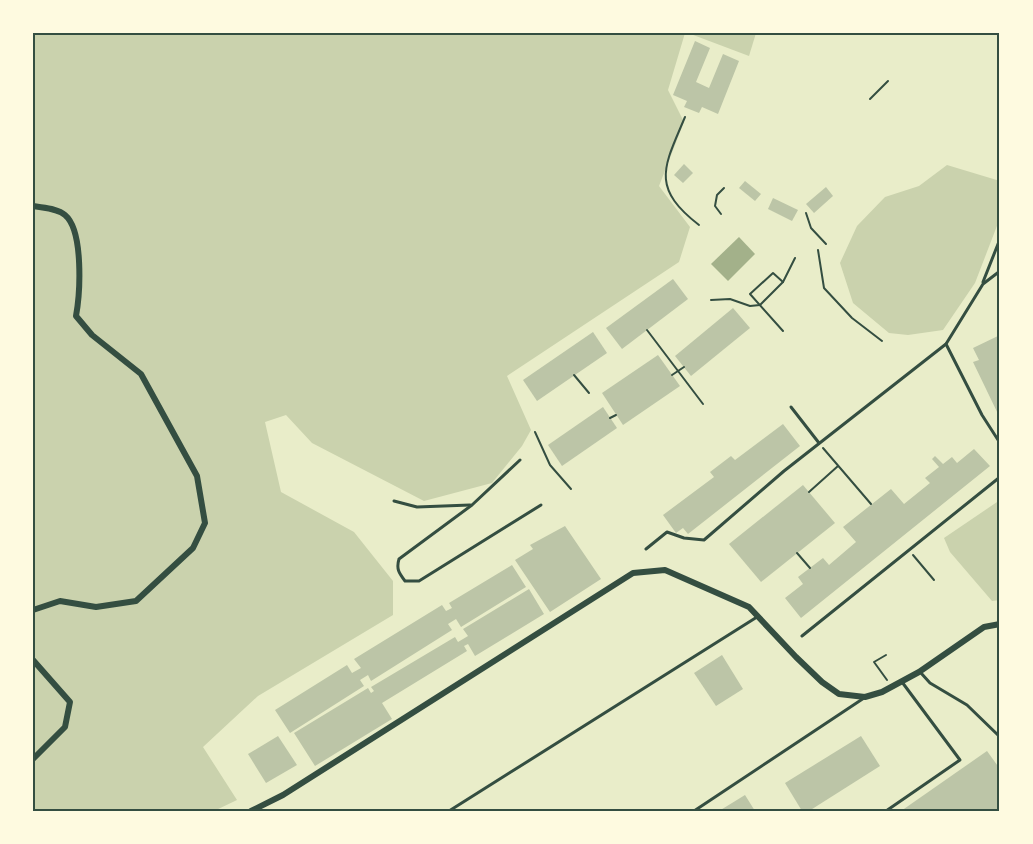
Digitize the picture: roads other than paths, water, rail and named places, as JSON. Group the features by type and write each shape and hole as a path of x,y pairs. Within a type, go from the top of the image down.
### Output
{"street":[{"path":"33,206 58,210 67,216 78,254 79,299 76,316 92,335 141,374 197,476 206,523 193,549 136,601 96,607 60,601 33,610"},
{"path":"251,811 283,795 633,573 665,570 749,607 822,682 839,694 865,697 920,672 984,627 1000,624"},
{"path":"33,660 70,702 65,726 33,759"}],"lane":[{"path":"646,549 667,532 684,538 704,540 819,443 946,344 983,284 1000,239"},
{"path":"983,284 1000,271"},
{"path":"946,344 982,415 1000,443"},
{"path":"791,407 819,443"},
{"path":"520,460 472,505 399,559 397,566 405,581 419,581 541,505"},
{"path":"802,636 1000,477"},
{"path":"394,501 417,507 472,505"},
{"path":"448,811 758,616"},
{"path":"920,672 930,683 967,705 1000,737"},
{"path":"886,811 960,760 901,681"},
{"path":"694,811 865,697"}]}
